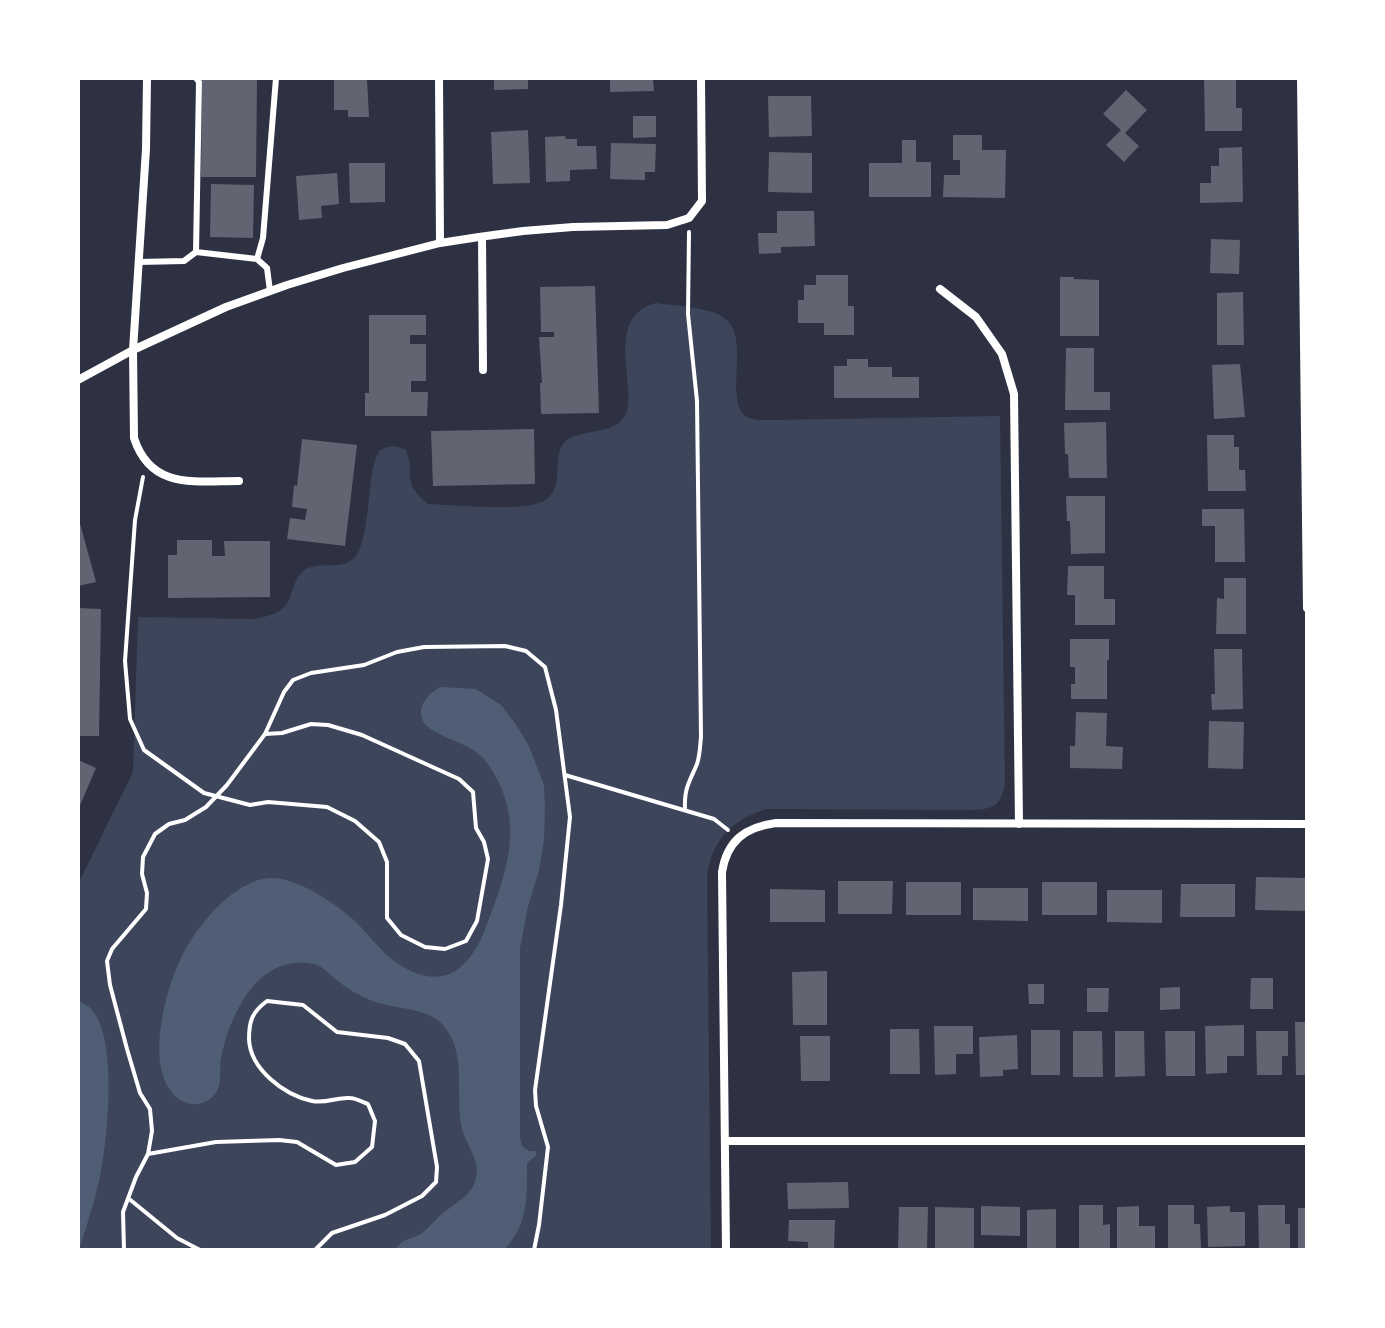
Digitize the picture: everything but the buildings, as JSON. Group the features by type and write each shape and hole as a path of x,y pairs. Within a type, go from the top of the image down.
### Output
{"street":[{"path":"147,78 146,149 133,350 134,438 145,462 168,478 239,481"},
{"path":"439,78 440,243"},
{"path":"78,380 133,350 226,307 343,268 440,243 573,227 658,226 689,218 702,201 701,78"},
{"path":"1301,78 1307,608"},
{"path":"482,237 483,370"},
{"path":"940,289 976,317 1002,354 1014,394 1019,824"},
{"path":"726,1250 722,872 724,857 731,845 750,829 776,823 1307,824"},
{"path":"725,1141 1307,1141"}],"lane":[{"path":"196,78 199,82 196,252"},
{"path":"257,259 263,238 276,78"},
{"path":"139,262 184,261 196,252 257,259 267,268 270,291"}],"path":[{"path":"685,810 687,783 697,763 701,737 697,401 688,314 689,218"},
{"path":"145,462 135,520 125,661 130,719 144,750 204,793 250,805 268,802 327,807 355,821 379,842 387,862 387,918 401,935 425,947 445,949 466,941 477,921 488,859 484,842 476,828 473,792 459,779 362,735 328,725 311,724 282,733 265,734"},
{"path":"124,1250 123,1212 148,1154 152,1131 150,1109 140,1093 127,1049 107,961 112,949 146,909 143,857 155,834 206,807 227,785 265,734 284,692 293,680 311,673 364,665 397,652 424,647 505,646 526,651 545,667 556,710 570,817 535,1090 536,1106 548,1147 534,1250"},
{"path":"565,775 714,819 738,838"},
{"path":"148,1154 216,1142 279,1140 297,1142 336,1165 355,1162 372,1147 375,1121 368,1104 351,1098 312,1101 288,1092 264,1073 249,1048 249,1028 255,1010 267,1001 303,1005 337,1032 388,1038 405,1044 419,1061 437,1167 436,1182 422,1196 385,1215 332,1233 315,1250"},
{"path":"128,1198 177,1238 200,1250"}],"shaded area":[{"path":"656,303 709,311 723,317 732,326 736,339 736,383 740,409 747,417 756,420 1000,416 1005,784 999,800 989,808 976,810 766,809 734,825 714,850 707,874 711,1250 78,1250 78,884 133,772 138,617 253,619 281,609 289,600 302,572 314,566 348,562 359,551 373,466 379,451 386,448 406,450 411,484 428,504 516,507 545,500 552,494 557,480 563,444 575,436 610,427 624,417 628,402 625,349 629,326 643,308"},
{"path":"440,687 476,689 501,705 529,746 544,785 544,840 520,948 520,1137 522,1146 535,1151 537,1155 527,1166 522,1221 504,1250 395,1250 403,1242 422,1233 462,1199 471,1190 476,1178 475,1159 462,1129 455,1046 449,1033 433,1017 366,998 318,965 292,963 265,975 245,997 226,1038 218,1089 208,1101 188,1103 175,1096 163,1076 160,1059 165,1003 183,954 219,906 244,886 257,881 281,879 315,892 347,914 397,963 412,971 438,977 460,968 469,958 484,932 504,876 510,838 509,819 506,800 498,781 483,758 424,723 422,706 427,697"},
{"path":"78,1001 91,1009 101,1025 109,1089 101,1171 79,1250"}]}
